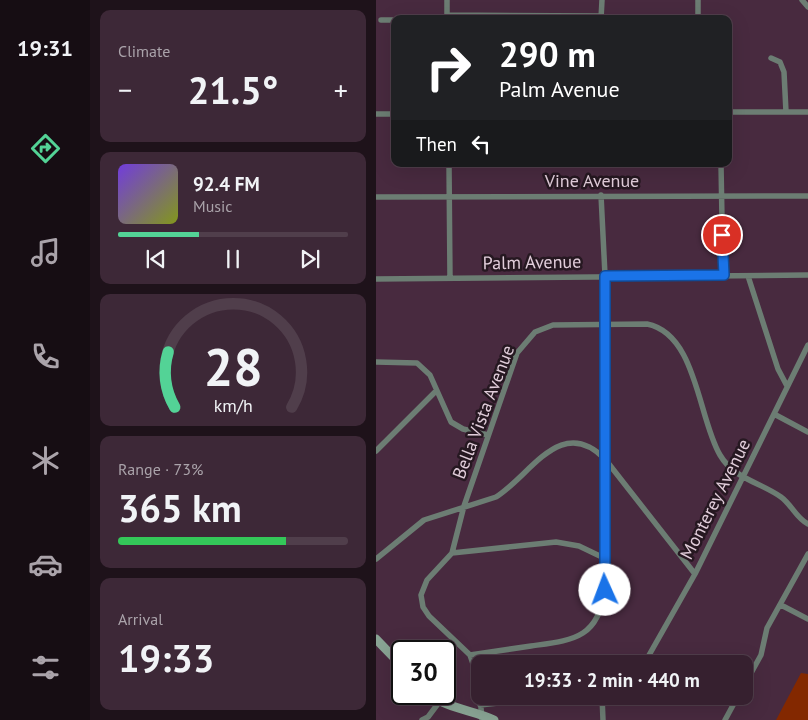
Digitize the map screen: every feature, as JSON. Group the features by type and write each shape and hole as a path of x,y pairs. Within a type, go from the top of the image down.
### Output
{"street":[{"path":"447,0 447,15"},
{"path":"601,15 602,0"},
{"path":"698,0 698,15"},
{"path":"802,0 808,7"},
{"path":"381,20 391,20"},
{"path":"770,58 780,62 784,72 786,112"},
{"path":"732,112 808,112"},
{"path":"376,114 391,114"},
{"path":"449,167 450,278"},
{"path":"721,167 724,275"},
{"path":"470,655 568,641 580,636 596,619 604,603 605,276 601,195"},
{"name":"Vine Avenue","path":"376,197 808,196"},
{"name":"Palm Avenue","path":"376,279 808,275"},
{"path":"748,276 778,369 786,386"},
{"name":"Bella Vista Avenue","path":"471,658 429,616 421,602 422,590 427,580 452,553 464,506 517,353 526,340 535,332 554,325 605,323 654,325 676,342 693,376 709,430 720,456 732,470 743,478 781,496 796,515 808,524"},
{"name":"Monterey Avenue","path":"649,655 694,574 808,345"},
{"path":"376,362 417,363 430,375 451,422 463,429 488,435"},
{"path":"376,451 436,392"},
{"path":"774,414 808,432"},
{"path":"376,559 424,520 464,506 477,505 506,491 544,454 565,444 588,445 605,459 694,574"},
{"path":"452,553 556,542 579,546 604,558"},
{"path":"753,670 761,655 767,628 808,554"},
{"path":"781,605 808,620"},
{"path":"376,639 391,655"},
{"path":"422,720 428,717 437,705"},
{"path":"454,705 481,713 494,720"},
{"path":"481,713 519,705"},
{"path":"602,705 603,720"},
{"path":"725,720 733,705"}],"shaded area":[{"path":"801,673 808,674 808,720 776,720"}],"route":[{"path":"605,590 605,276 724,275 722,235"}]}
